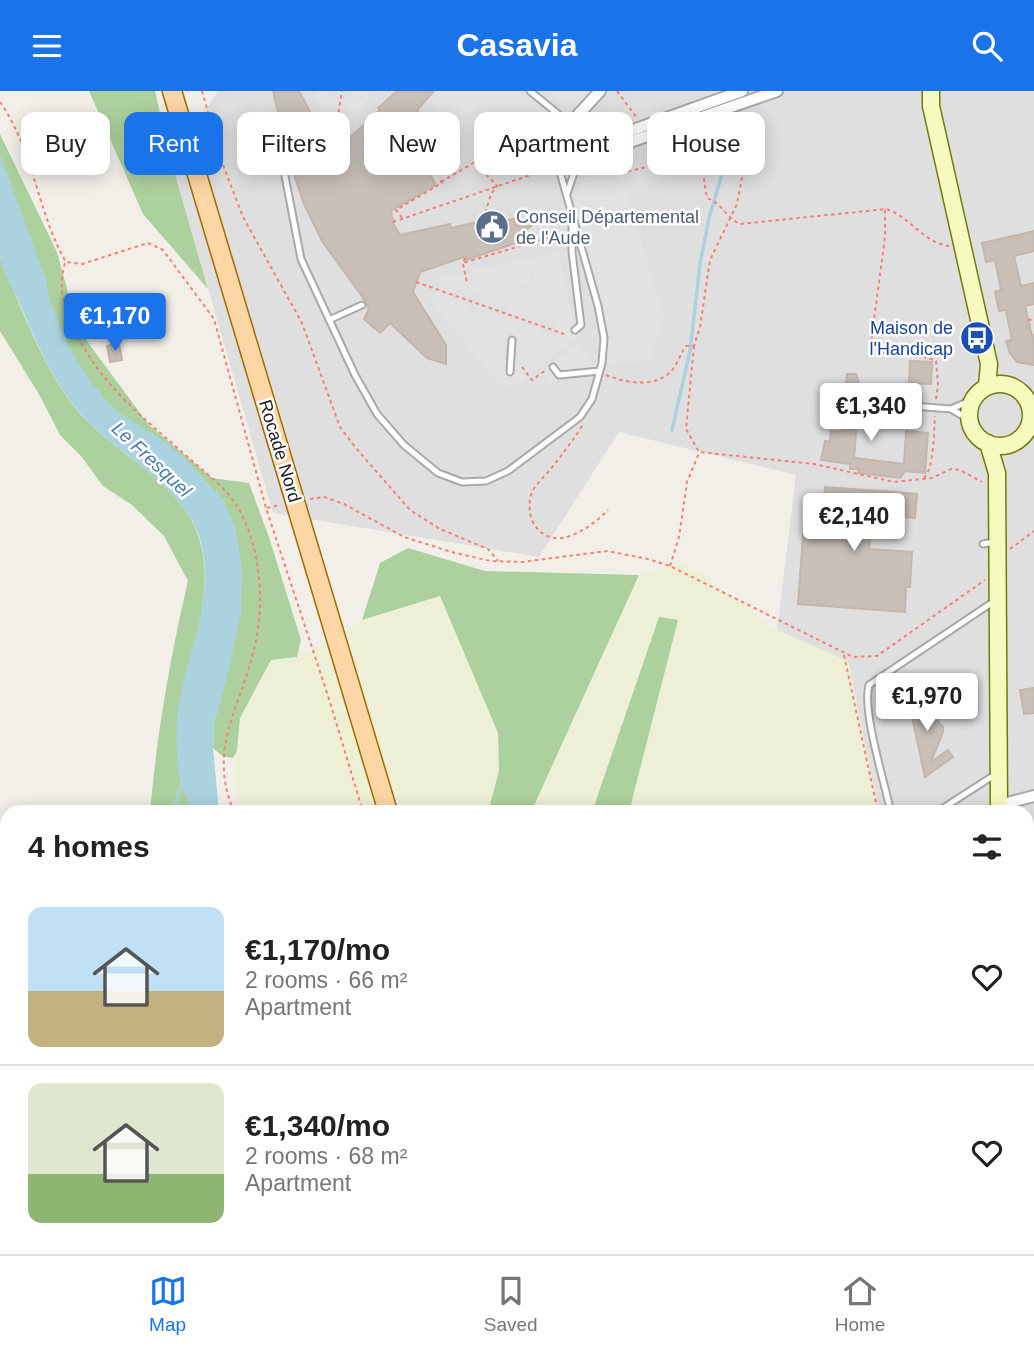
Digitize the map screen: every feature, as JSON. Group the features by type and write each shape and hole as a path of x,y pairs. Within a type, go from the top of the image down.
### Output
{"main road":[{"name":"Rocade Nord","path":"172,91 386,805"}],"street":[{"path":"581,112 600,91"},
{"path":"633,137 742,91"},
{"path":"633,134 777,91"},
{"path":"922,91 931,98 995,385"},
{"path":"995,385 1020,391 1032,410 1030,431 1011,444 1003,446 988,443 973,430 970,420 972,400 995,385"},
{"path":"988,443 993,479 998,599 999,805"},
{"path":"993,479 1011,444"},
{"path":"1010,805 1034,796"}],"lane":[{"path":"530,91 557,112"},
{"path":"285,176 302,259 355,375 377,414 404,445 439,473 462,482 486,481 508,471 580,417 592,399 600,370 604,338 564,175"},
{"path":"567,194 575,175"},
{"path":"572,213 572,252 581,325 575,330"},
{"path":"329,320 362,305"},
{"path":"510,372 512,340"},
{"path":"553,367 559,375 600,370"},
{"path":"951,409 972,400"},
{"path":"900,405 951,409 970,420"},
{"path":"890,805 871,722 867,692 869,685 998,599"},
{"path":"948,805 999,772"}],"path":[{"path":"202,91 223,165 243,217 302,323 340,427 410,510 440,529 488,549 498,561"},
{"path":"339,112 342,91"},
{"path":"617,91 647,138"},
{"path":"0,102 9,114 32,170 55,245 66,262 82,264 148,243 163,250 214,319 266,508 361,805"},
{"path":"699,452 686,429 691,346 700,327 710,260 737,204 749,141 744,107"},
{"path":"402,219 396,210 475,162 497,186"},
{"path":"393,222 530,175"},
{"path":"703,175 707,198 719,204 730,219 740,224 886,209 896,212 937,244 948,246 962,243"},
{"path":"482,223 491,194 497,186"},
{"path":"886,209 885,237 871,343 883,353 928,357 936,361 938,384 930,464 923,479"},
{"path":"463,263 565,233"},
{"path":"465,258 463,263 467,283"},
{"path":"66,262 60,280 63,303 77,337 92,362 123,400 215,481 237,506 249,529 260,598 253,654 224,743 222,770 232,805"},
{"path":"416,282 564,334"},
{"path":"1028,320 1034,319"},
{"path":"600,370 629,383 664,378 675,367 681,352 691,346"},
{"path":"522,367 532,380 541,373"},
{"path":"583,423 572,442 533,491 530,514 534,527 541,534 553,538 567,537 594,524 608,510"},
{"path":"670,566 680,537 687,482 699,452"},
{"path":"699,452 814,464 894,482 932,478 951,469 993,479"},
{"path":"310,499 324,497 344,503 404,537 455,554 522,562 607,551 648,559 670,566 853,657 877,656 994,553 1017,546 1034,531"},
{"path":"266,508 280,505"},
{"path":"844,654 876,805"}],"shaded area":[{"path":"218,91 1034,91 1034,805 876,805 848,662 777,630 796,475 619,432 539,557 273,513 175,175 223,175 223,112 205,112"},
{"path":"314,91 333,91 334,98 345,100 351,95 347,91 376,91 367,100 362,97 360,99 365,103 350,120 350,112 322,112"},
{"path":"434,91 523,91 552,112 474,112 474,155 460,138 460,112 438,112 427,99"},
{"path":"543,91 592,91 578,106 573,102 567,108"},
{"path":"588,175 622,175 664,318 649,361 602,363 604,338 572,213 583,178"},
{"path":"559,252 576,337 530,375 526,370 523,372 527,377 512,389 508,384 502,388 430,301 436,296 441,283 440,276 462,272 467,278 466,271","holes":["529,275 532,275 534,279 525,292 523,285 480,294 481,301 472,312 501,347 507,344 506,359 502,362 500,360 505,355 461,301 456,305 451,300 455,290 462,289 464,296 530,282","545,304 549,323 556,322 556,334 550,338 545,333 516,356 520,361 518,363 515,360 517,345 522,350 541,334 537,329 540,322 547,320","508,305 506,312 525,318 527,313 528,324 522,328 524,322 505,316 502,321 494,311 495,308"]},
{"path":"577,343 595,367 592,379 578,375 549,384 541,373"}],"green space":[{"path":"89,91 155,91 160,112 124,112 124,171 110,139 110,112 98,112"},
{"path":"0,134 57,252 78,329 149,425 212,478 249,483 301,640 297,657 271,660 240,718 237,751 233,758 222,756 213,748 214,723 221,698 224,501 195,470 179,462 111,410 73,362 36,269 0,156"},
{"path":"126,175 175,175 208,289 143,214"},
{"path":"0,258 53,375 77,410 161,483 189,516 198,535 205,581 203,604 182,695 177,730 180,765 189,805 151,805 165,696 188,581 164,536 132,505 103,486 81,456 60,435 40,396 0,331"},
{"path":"408,548 485,571 639,575 534,805 490,805 499,771 498,733 440,596 362,620 380,563"},
{"path":"684,562 777,630 848,661 878,805 631,805 678,620 659,617 594,805 534,805 639,575"},
{"path":"440,596 498,733 499,771 490,805 241,805 234,785 240,718 271,660 297,657 362,620"},
{"path":"659,617 678,620 631,805 594,805"}],"water":[{"name":"Le Fresquel","path":"0,155 46,280 50,302 82,369 119,413 167,443 185,459 224,501 235,527 242,568 241,612 214,723 213,748 218,805 189,805 182,787 178,762 177,718 180,695 198,628 205,583 199,536 182,505 169,491 97,430 71,401 49,367 6,276 0,256"}],"building":[{"name":"Conseil Départemental de l'Aude","path":"273,91 299,91 310,112 278,112"},
{"name":"Conseil Départemental de l'Aude","path":"397,91 434,91 417,110 418,112 378,112 378,108"},
{"name":"Conseil Départemental de l'Aude","path":"364,125 364,175 430,175 436,185 391,211 394,225 400,235 450,224 451,228 482,221 483,226 516,218 515,225 531,226 518,236 522,241 420,272 413,292 446,345 446,364 427,358 390,323 380,333 364,319 369,309 366,302 322,241 304,204 294,175 350,175 350,137"},
{"path":"1034,231 1034,251 1014,256 1021,286 1034,283 1034,304 1025,306 1032,336 1034,335 1034,365 1017,362 1010,353 1006,341 1012,340 1006,310 999,311 995,292 1001,290 995,260 986,262 982,243"},
{"path":"119,343 122,360 110,362 107,346"},
{"path":"910,361 932,362 931,384 909,383"},
{"path":"847,374 856,374 860,387 854,458 904,464 906,431 928,433 925,473 905,471 900,478 858,473 859,469 850,469 850,464 821,460 825,441 830,442 831,431 842,432"},
{"path":"825,487 917,494 915,518 872,515 869,549 912,552 905,612 798,604 805,509 823,510"},
{"path":"931,683 936,690 918,703 925,716 934,717 943,727 931,762 948,750 953,757 925,777 908,699"},
{"path":"1034,688 1034,713 1024,714 1020,690"}],"waterway":[{"path":"672,430 690,351 700,264 721,175"},
{"path":"174,805 183,781"}],"place":[{"name":"Conseil Départemental de l'Aude","path":"492,227"},
{"name":"Maison de l'Handicap","path":"977,338"}]}
